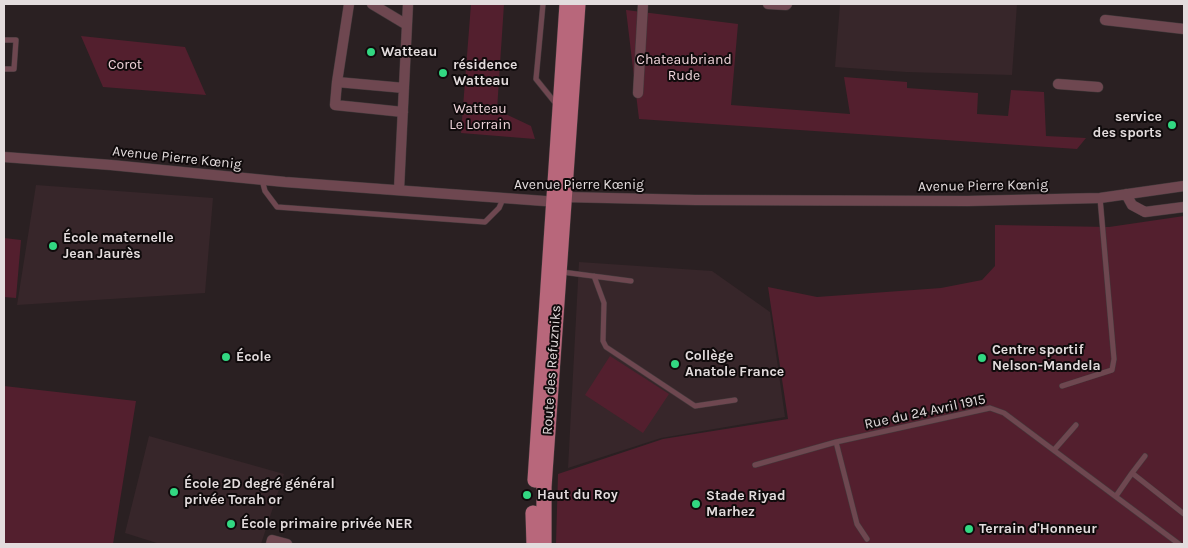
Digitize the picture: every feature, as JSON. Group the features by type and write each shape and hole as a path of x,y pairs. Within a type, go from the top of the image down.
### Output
{"main road":[{"path":"558,199 559,108 567,4"},
{"path":"558,199 578,4"},
{"name":"Route des Refuzniks","path":"544,544 544,487 559,272 558,199"},
{"name":"Route des Refuzniks","path":"534,544 534,490 558,199"}],"street":[{"path":"349,4 336,82 335,105 403,112"},
{"path":"372,4 407,25"},
{"path":"399,190 408,4"},
{"path":"638,93 643,4"},
{"path":"768,4 786,4"},
{"path":"1105,20 1184,29"},
{"path":"336,82 404,88"},
{"path":"1058,84 1098,87"},
{"name":"Avenue Pierre Kœnig","path":"4,157 111,164 262,180 503,199 919,201 1100,198 1184,186"},
{"path":"1126,194 1132,205 1145,212 1184,207"},
{"path":"271,544 272,540 287,544"}],"lane":[{"path":"543,4 536,79 559,108"},
{"path":"4,40 16,40 14,69 4,69"},
{"path":"262,180 264,191 277,206 485,222 499,208 503,199"},
{"path":"1062,386 1112,370 1114,360 1100,198"},
{"path":"559,272 631,280"},
{"path":"594,276 604,303 602,341 606,347 695,406 735,400"},
{"name":"Rue du 24 Avril 1915","path":"755,465 836,442 990,408 1004,413 1179,544"},
{"path":"1054,450 1076,425"},
{"path":"836,442 857,524 868,539"},
{"path":"1116,496 1145,456"},
{"path":"1132,473 1184,514"}],"shaded area":[{"path":"840,4 1017,4 1012,75 906,72 835,67"},
{"path":"36,185 213,198 205,293 17,305"},
{"name":"Collège Anatole France","path":"579,262 712,271 770,312 785,417 661,438 568,468"},
{"path":"149,436 284,474 261,544 160,544 125,533"}],"green space":[{"name":"Watteau Le Lorrain","path":"471,4 504,4 497,110 531,126 535,139 461,133"},
{"name":"Chateaubriand Rude","path":"626,10 738,24 731,105 850,114 844,77 907,82 907,88 978,93 977,114 1008,116 1011,90 1044,92 1046,136 1086,138 1077,149 639,119"},
{"name":"Corot","path":"81,36 185,47 206,95 103,87"},
{"name":"Centre sportif Nelson-Mandela","path":"1184,216 1184,544 556,544 558,474 663,439 788,419 768,287 817,297 941,288 982,280 995,266 995,225 1109,227"},
{"path":"4,238 21,240 16,298 4,297"},
{"path":"610,356 669,394 643,433 585,395"},
{"path":"4,386 136,401 113,544 4,544"}],"place":[{"name":"Watteau","path":"371,52"},
{"name":"résidence Watteau","path":"443,73"},
{"name":"service des sports","path":"1172,125"},
{"name":"École maternelle Jean Jaurès","path":"53,246"},
{"name":"École","path":"226,357"},
{"name":"Centre sportif Nelson-Mandela","path":"982,358"},
{"name":"Collège Anatole France","path":"675,364"},
{"name":"École 2D degré général privée Torah or","path":"174,492"},
{"name":"Haut du Roy","path":"527,495"},
{"name":"Stade Riyad Marhez","path":"696,504"},
{"name":"École primaire privée NER","path":"231,524"},
{"name":"Terrain d'Honneur","path":"969,529"}]}
